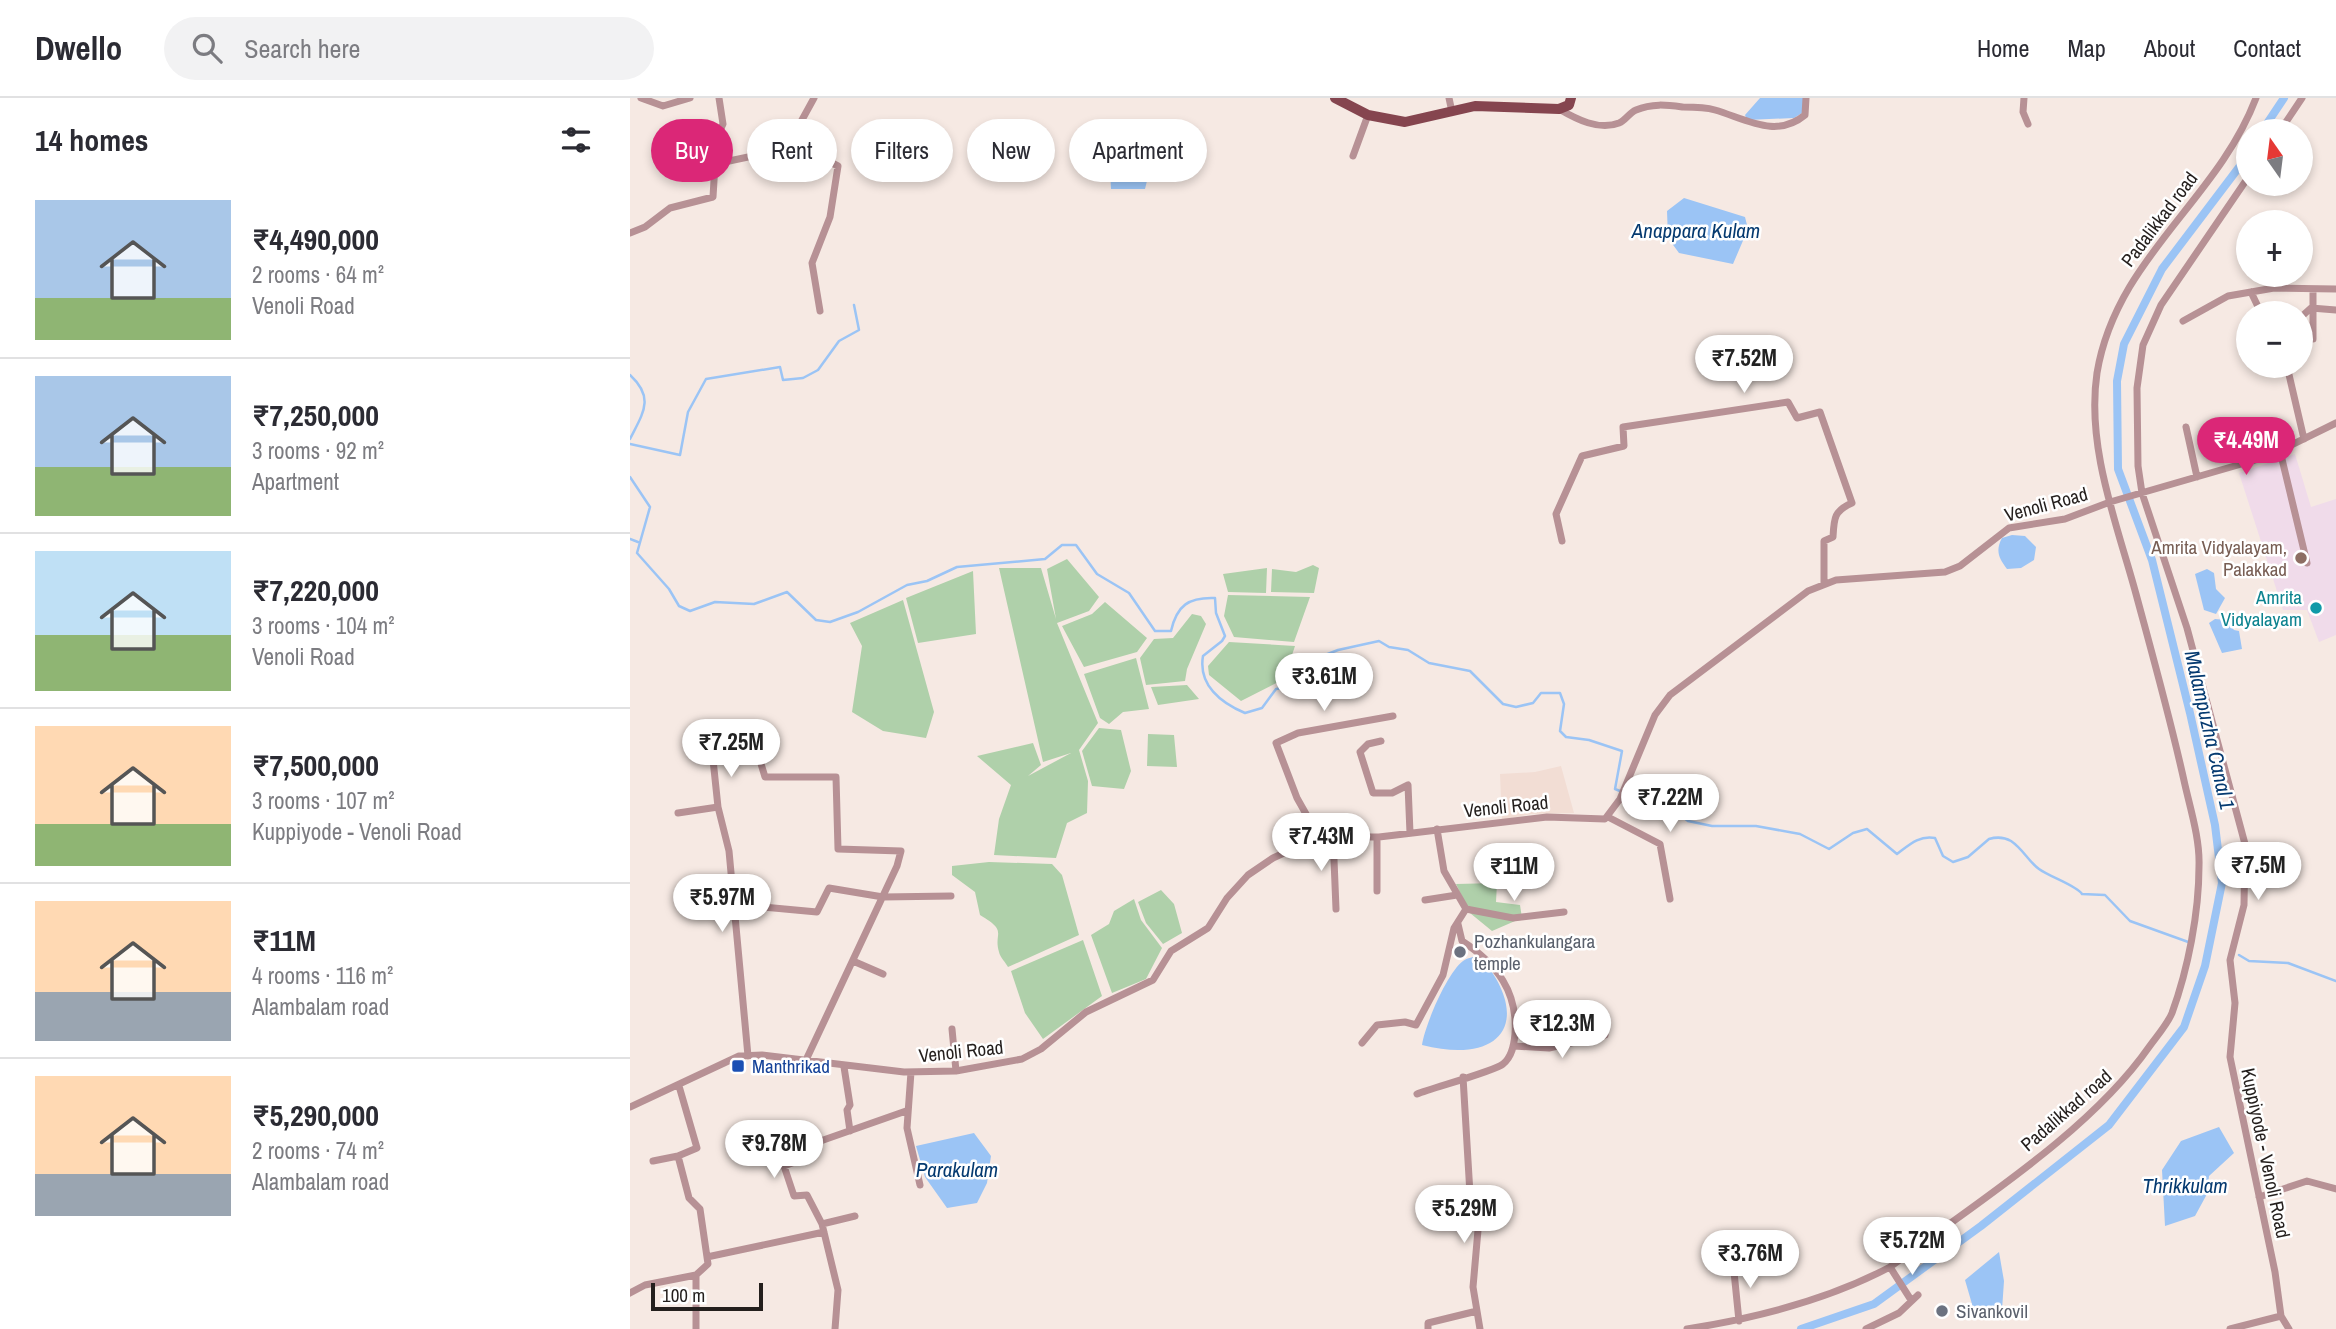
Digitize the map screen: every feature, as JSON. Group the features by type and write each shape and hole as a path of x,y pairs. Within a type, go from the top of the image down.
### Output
{"main road":[{"path":"1335,98 1367,115 1405,122 1475,106 1559,109 1569,105 1571,98"}],"street":[{"path":"641,98 663,106 690,98"},
{"path":"719,98 722,119"},
{"path":"803,119 814,98"},
{"path":"1449,98 1452,112"},
{"path":"1559,109 1578,120 1611,125 1623,122 1634,110 1656,104 1712,109 1735,119 1770,127 1786,126 1805,115 1806,98"},
{"path":"2024,98 2023,112 2028,124"},
{"name":"Padalikkad road","path":"1687,1329 1739,1321 1865,1280 1890,1267 2049,1148 2110,1097 2171,1016 2189,947 2200,864 2178,750 2112,502 2096,412 2097,375 2105,340 2124,295 2146,257 2216,172 2246,123 2256,98"},
{"path":"2288,119 2302,98"},
{"path":"1353,156 1367,115"},
{"path":"630,233 645,227 670,208 713,197 714,182"},
{"path":"820,311 812,263 830,217 835,182"},
{"name":"Kuppiyode - Venoli Road","path":"2236,195 2161,305 2143,345 2137,388 2138,466 2142,493 2184,617 2245,844 2244,905 2230,960 2235,1003 2230,1057 2275,1272 2281,1316 2289,1329"},
{"path":"2183,321 2228,296 2274,288 2336,289"},
{"path":"2312,301 2313,289"},
{"path":"2250,292 2255,301"},
{"path":"2313,308 2336,310"},
{"path":"2290,378 2304,439"},
{"path":"1562,541 1556,514 1582,456 1624,446 1623,427 1788,402 1797,418 1820,412 1852,503 1839,508 1834,515 1833,537 1824,541 1824,584"},
{"name":"Venoli Road","path":"630,1107 739,1056 806,1060 911,1072 956,1071 1022,1059 1041,1049 1086,1012 1153,981 1171,951 1208,928 1227,898 1248,875 1273,858 1319,837 1377,837 1547,817 1598,821 1608,817 1620,799 1655,715 1670,695 1782,610 1824,584 1881,575 1945,572 1960,565 2009,528 2065,519 2112,502 2280,452 2336,423"},
{"path":"2186,427 2197,477"},
{"path":"2280,452 2307,563"},
{"path":"1319,837 1297,798 1276,743 1298,733 1393,716"},
{"path":"1381,741 1368,744 1360,752 1373,793 1392,793 1408,785 1410,833"},
{"path":"748,1056 729,850 719,807 712,750 754,744 765,777 836,777 838,849 901,851 883,897 806,1060"},
{"path":"678,813 719,807"},
{"path":"1608,817 1660,844 1670,899"},
{"path":"1437,830 1439,856 1466,909 1513,918 1564,912"},
{"path":"1333,835 1336,909"},
{"path":"1377,837 1377,891"},
{"path":"734,909 763,907 817,912 829,888 883,897 951,896"},
{"path":"1425,900 1457,895"},
{"path":"1362,1043 1377,1025 1405,1022 1416,1025 1443,975 1452,940 1466,909"},
{"path":"1458,924 1462,941"},
{"path":"1417,1094 1502,1065 1514,1046 1513,998 1504,979 1485,956 1462,941 1452,940"},
{"path":"853,961 883,974"},
{"path":"952,1029 956,1071"},
{"path":"1514,1046 1549,1048 1605,1035"},
{"path":"844,1066 850,1105 846,1110 850,1131"},
{"path":"911,1072 906,1111 920,1185"},
{"path":"1463,1077 1470,1194 1481,1196 1473,1287 1479,1325"},
{"path":"653,1161 678,1156 697,1148 679,1086"},
{"path":"835,1329 838,1290 823,1228 807,1195 794,1196 784,1166 811,1156 812,1144 906,1111"},
{"path":"630,1293 645,1285 696,1275 708,1264 700,1209 689,1198 678,1156"},
{"path":"2259,1197 2307,1181 2336,1189"},
{"path":"707,1257 823,1228 855,1216"},
{"path":"1733,1262 1739,1321"},
{"path":"1890,1267 1910,1300"},
{"path":"696,1275 696,1329"},
{"path":"1866,1329 1899,1313 1918,1295"},
{"path":"1428,1329 1428,1324 1476,1311"},
{"path":"2230,1329 2281,1316"}],"shaded area":[{"name":"Amrita Vidyalayam, Palakkad","path":"2295,454 2311,507 2336,499 2336,635 2319,642 2307,610 2283,610 2239,473"},
{"path":"1561,766 1574,813 1531,814 1502,820 1500,774 1535,772"}],"green space":[{"path":"1067,559 1099,597 1089,611 1057,623 1098,723 1079,750 1088,781 1087,813 1067,823 1056,858 994,855 999,819 1011,785 977,756 1033,743 1041,765 1028,776 1071,753 1043,762 999,568 1041,568 1056,619 1047,569"},
{"path":"1313,565 1319,568 1314,593 1271,592 1272,569 1296,572"},
{"path":"1267,568 1266,593 1228,592 1223,574"},
{"path":"973,571 976,634 918,643 906,598"},
{"path":"1228,595 1310,597 1294,642 1234,637 1224,616"},
{"path":"903,600 934,712 926,738 883,731 852,712 862,646 850,623"},
{"path":"1105,602 1147,638 1137,652 1084,667 1062,626 1092,614"},
{"path":"1192,614 1201,616 1206,624 1187,669 1185,681 1146,685 1140,658 1154,639 1173,638"},
{"path":"1229,642 1295,646 1284,679 1241,701 1209,675 1208,666"},
{"path":"1136,658 1149,709 1123,712 1109,724 1100,718 1084,674"},
{"path":"1187,685 1199,699 1158,705 1151,687"},
{"path":"1099,728 1121,730 1131,771 1124,789 1092,786 1082,751"},
{"path":"1148,734 1174,735 1177,767 1147,766"},
{"path":"989,862 1052,864 1062,875 1079,935 1008,967 999,952 997,929 980,915 975,892 952,875 952,866"},
{"path":"1497,883 1496,902 1520,905 1522,918 1492,931 1470,913 1456,884"},
{"path":"1161,890 1174,904 1182,933 1163,944 1146,923 1138,902"},
{"path":"1134,899 1141,920 1162,948 1146,979 1112,993 1091,935 1109,924 1114,911"},
{"path":"1083,940 1102,996 1043,1039 1025,1013 1011,971"}],"water":[{"path":"1760,98 1804,98 1807,110 1794,118 1747,120 1745,115"},
{"path":"1111,182 1147,182 1145,189 1111,189"},
{"name":"Anappara Kulam","path":"1684,198 1745,217 1748,229 1733,264 1679,253 1668,238 1667,211"},
{"path":"2012,535 2025,536 2036,547 2034,560 2021,568 2007,569 1998,551 2002,538"},
{"path":"2207,569 2214,573 2216,589 2225,598 2216,614 2204,610 2195,574"},
{"path":"2215,619 2226,620 2234,630 2239,631 2242,649 2222,653 2209,623"},
{"path":"1479,955 1496,978 1505,999 1507,1017 1502,1032 1491,1043 1473,1049 1450,1050 1422,1045 1432,1013 1450,976 1463,961"},
{"name":"Thrikkulam","path":"2219,1127 2234,1153 2209,1176 2207,1194 2195,1216 2165,1226 2162,1170 2181,1141"},
{"name":"Parakulam","path":"974,1133 991,1156 987,1183 977,1203 947,1208 925,1177 916,1146"},
{"path":"1999,1252 2004,1281 2002,1310 1974,1311 1965,1280"}],"waterway":[{"name":"Malampuzha Canal 1","path":"2270,119 2284,98"},
{"name":"Malampuzha Canal 1","path":"1801,1329 1874,1304 1981,1226 2109,1125 2184,1027 2205,966 2222,883 2215,825 2152,560 2118,469 2117,381 2124,344 2162,269 2236,171"},
{"path":"630,444 680,455 688,412 706,379 780,367 783,380 803,378 818,370 839,341 859,330 854,305"},
{"path":"630,375 638,383 644,399 642,413 630,439"},
{"path":"630,477 650,507 637,553 669,589 679,606 690,611 715,602 754,604 787,592 816,620 830,622 858,612 907,585 927,581 957,567 1045,559 1062,545 1076,545 1097,574 1129,593 1155,631 1171,631 1177,615 1191,601 1215,598 1216,613 1225,636 1203,656 1204,676 1213,692 1245,713 1262,708 1276,689 1289,687 1307,662 1338,650 1379,641 1389,647 1408,650 1429,663 1470,671 1503,704 1516,707 1533,703 1541,693 1560,693 1564,704 1560,731 1566,737 1589,740 1622,751 1615,789 1662,808 1673,809 1688,821 1712,826 1756,826 1800,834 1829,849 1853,833 1867,829 1897,854 1919,839 1929,837 1935,838 1943,856 1953,862 1968,857 1989,839 2006,839 2015,844 2039,869 2082,894 2105,895 2130,921 2191,943"},
{"path":"630,539 638,542"},
{"path":"2239,955 2249,961 2288,963 2336,981"}],"place":[{"name":"Amrita Vidyalayam, Palakkad","path":"2301,558"},
{"name":"Amrita Vidyalayam","path":"2316,608"},
{"name":"Pozhankulangara temple","path":"1460,952"},
{"name":"Manthrikad","path":"738,1066"},
{"name":"Sivankovil","path":"1942,1311"}]}
